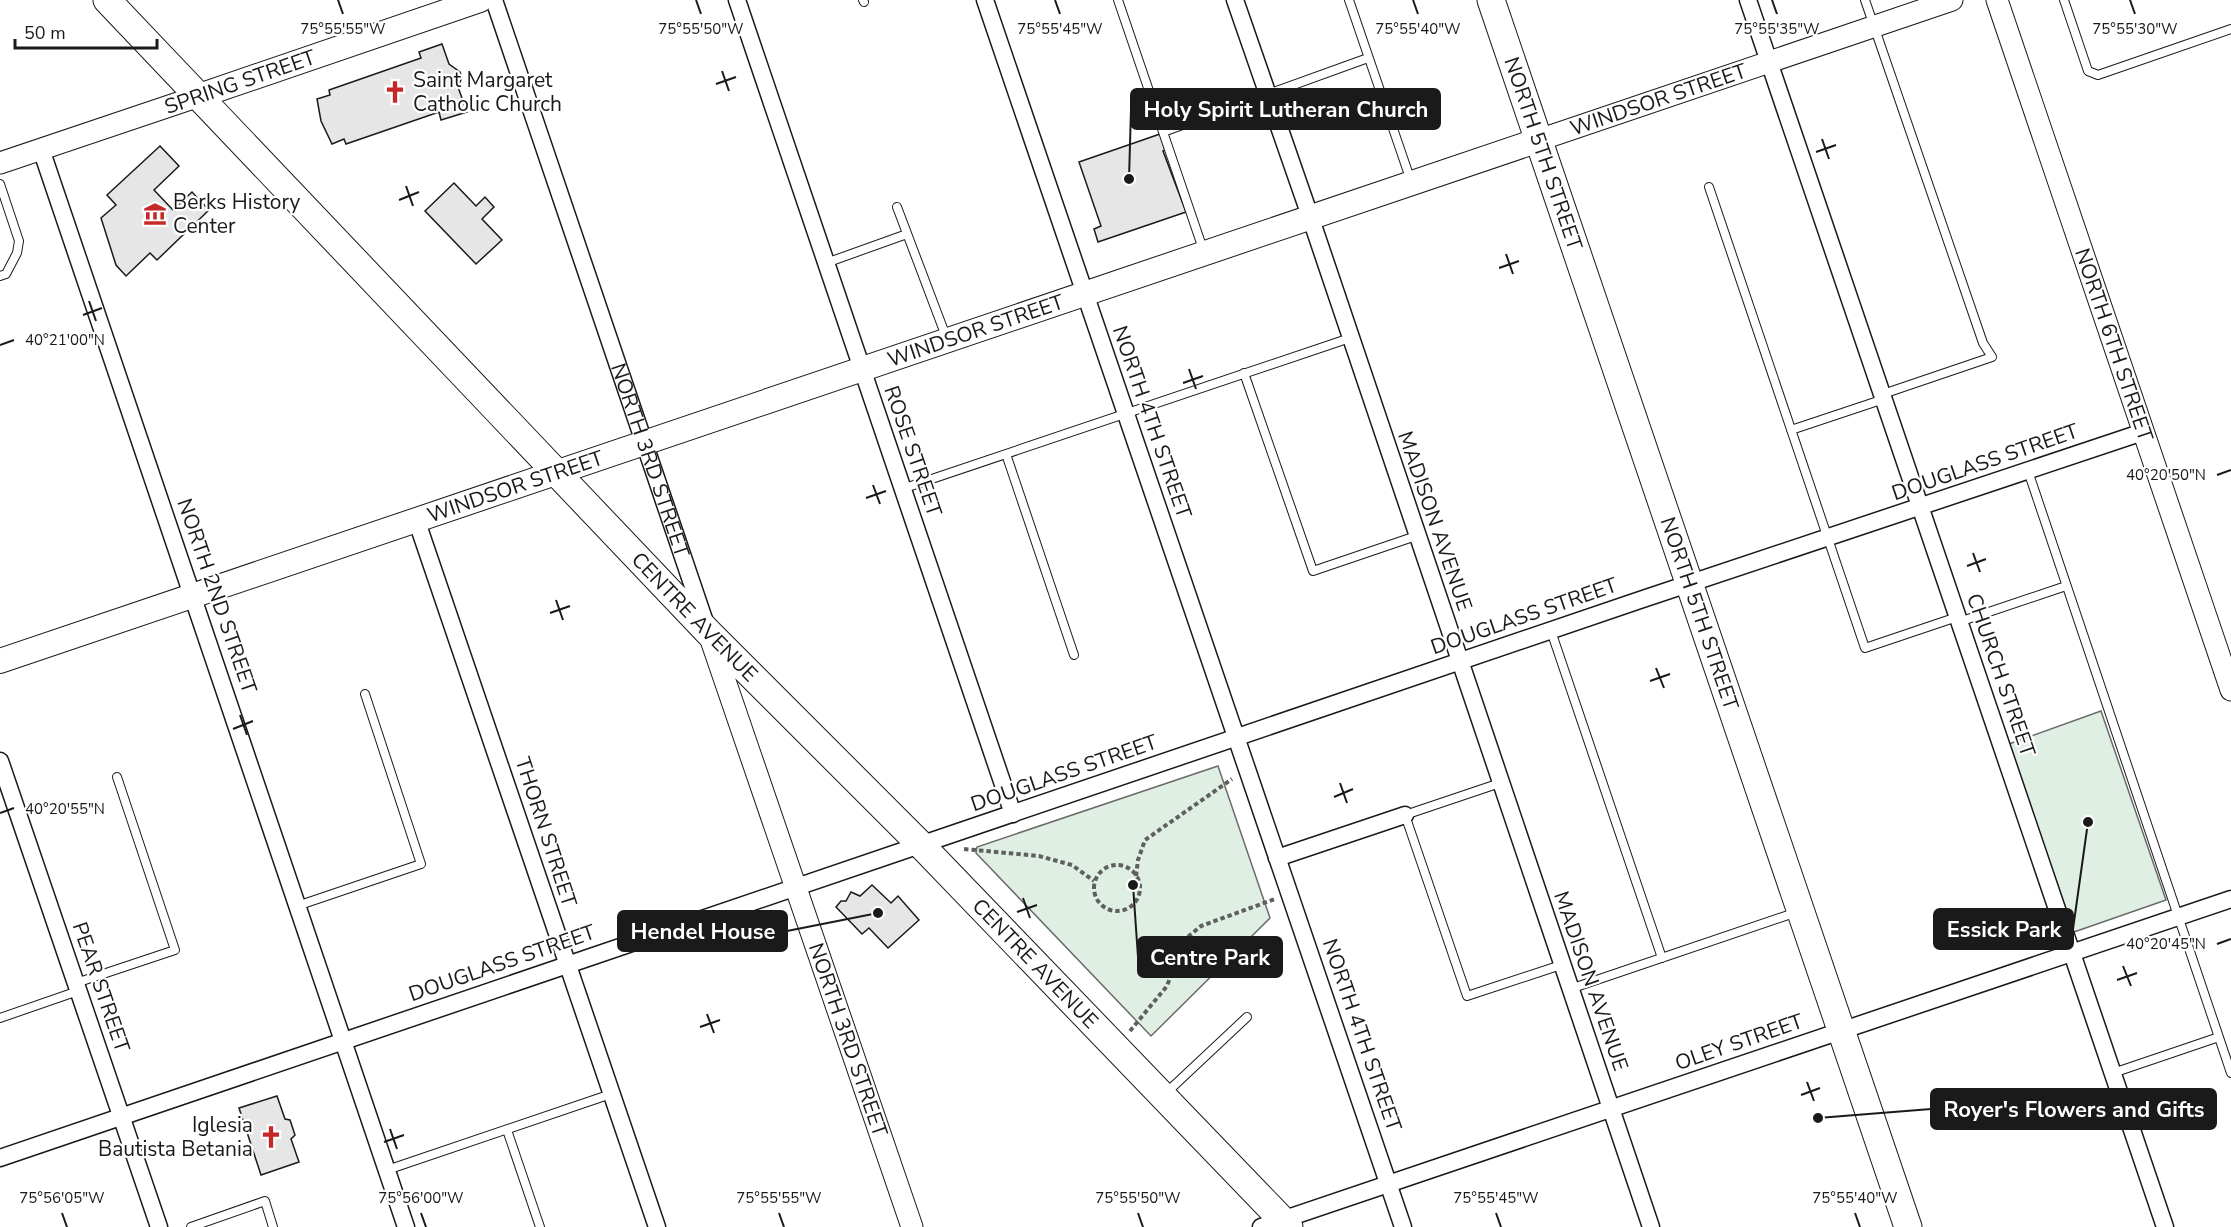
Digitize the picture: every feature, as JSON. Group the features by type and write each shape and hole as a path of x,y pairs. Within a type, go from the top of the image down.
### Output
{"main road":[{"name":"CENTRE AVENUE","path":"107,0 708,632 921,845 1162,1096 1277,1225"},
{"name":"SPRING STREET","path":"200,96 480,0"},
{"name":"NORTH 5TH STREET","path":"1491,0 1908,1227"},
{"name":"WINDSOR STREET","path":"0,661 1539,140"}],"street":[{"name":"NORTH 3RD STREET","path":"494,0 912,1227"},
{"name":"ROSE STREET","path":"736,0 1013,814"},
{"name":"NORTH 4TH STREET","path":"985,0 1403,1227"},
{"name":"MADISON AVENUE","path":"1235,0 1651,1227"},
{"name":"CHURCH STREET","path":"1748,0 2165,1227"},
{"name":"WINDSOR STREET","path":"1539,140 1952,0"},
{"name":"NORTH 6TH STREET","path":"1997,0 2143,432 2226,659 2231,690"},
{"name":"SPRING STREET","path":"0,163 200,96"},
{"name":"NORTH 2ND STREET","path":"41,149 406,1227"},
{"name":"DOUGLASS STREET","path":"0,1158 1551,630 2143,432"},
{"name":"THORN STREET","path":"416,519 657,1227"},
{"name":"PEAR STREET","path":"0,761 5,791 77,987 159,1227"},
{"path":"1277,858 1406,815"},
{"name":"OLEY STREET","path":"1277,1225 1389,1184 2231,899"}],"lane":[{"path":"1118,0 1204,253"},
{"path":"1348,0 1411,182"},
{"path":"1791,430 1992,357 1983,343 1876,26 1865,0"},
{"path":"2064,0 2088,71 2098,75 2231,29"},
{"path":"1163,132 1368,58"},
{"path":"0,184 19,241 17,254 6,274 0,276"},
{"path":"1709,187 1865,648 2066,586"},
{"path":"897,207 947,340"},
{"path":"826,263 907,234"},
{"path":"902,489 1350,338"},
{"path":"1245,373 1313,571 1416,537"},
{"path":"1006,454 1074,655"},
{"path":"2028,471 2231,1073"},
{"path":"1551,630 1662,958"},
{"path":"297,906 421,864 365,694"},
{"path":"0,1018 176,950 117,777"},
{"path":"1500,783 1406,815 1467,996 1561,965"},
{"path":"1570,989 1800,911"},
{"path":"1162,1096 1247,1017"},
{"path":"2113,1073 2219,1037"},
{"path":"387,1170 611,1095"},
{"path":"507,1130 540,1227"},
{"path":"191,1227 265,1202 273,1227"}],"path":[{"path":"1136,876 1145,840 1246,769"},
{"path":"956,849 1039,856 1072,865 1094,881"},
{"path":"1113,865 1128,868 1136,876 1140,887 1138,898 1130,908 1120,912 1110,911 1099,903 1094,892 1094,881 1101,871 1113,865"},
{"path":"1116,1048 1167,986 1184,940 1201,926 1290,894"}],"green space":[{"path":"2101,711 2166,900 2074,932 2009,744"},
{"path":"1218,766 1270,918 1151,1036 976,853 977,847"}],"building":[{"name":"Saint Margaret Catholic Church","path":"442,44 449,64 460,72 462,77 458,87 467,112 441,120 439,112 346,144 344,139 332,144 321,121 317,99 330,95 329,90 421,58 419,52"},
{"path":"1160,134 1165,150 1163,151 1186,212 1098,242 1094,229 1101,226 1079,162"},
{"name":"Berks History Center","path":"160,146 179,166 154,190 173,210 192,192 209,210 157,260 150,253 126,276 116,265 101,218 116,205 107,195"},
{"path":"454,183 476,206 485,197 494,207 482,219 502,240 476,264 425,211"},
{"path":"872,885 891,903 898,896 919,920 888,948 869,928 862,934 836,907 841,901 846,901 851,892 860,896"},
{"name":"Iglesia Bautista Betania","path":"277,1096 285,1119 290,1120 295,1135 291,1139 299,1162 261,1175 239,1108"}],"place":[{"name":"Saint Margaret Catholic Church","path":"395,92"},
{"name":"Holy Spirit Lutheran Church","path":"1129,179"},
{"name":"Berks History Center","path":"155,214"},
{"name":"Essick Park","path":"2088,822"},
{"name":"Centre Park","path":"1133,885"},
{"name":"Hendel House","path":"878,913"},
{"name":"Royer's Flowers and Gifts","path":"1818,1118"},
{"name":"Iglesia Bautista Betania","path":"271,1137"}]}
